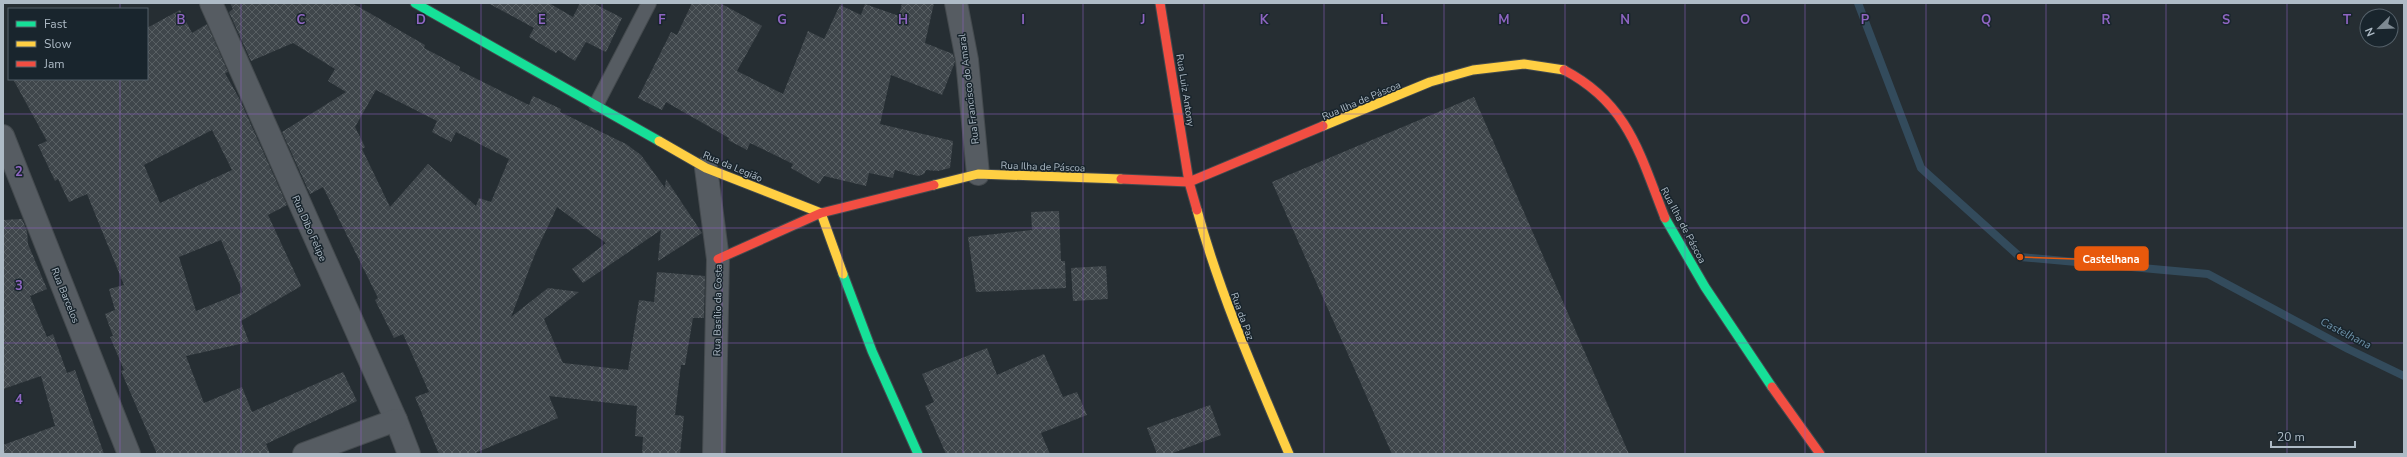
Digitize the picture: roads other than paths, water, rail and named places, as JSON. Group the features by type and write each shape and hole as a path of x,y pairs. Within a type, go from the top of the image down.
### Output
{"street":[{"name":"Rua Dibo Felipe","path":"211,3 396,420 409,454"},
{"name":"Rua da Legião","path":"415,3 706,168 821,213"},
{"name":"Rua Francisco do Amaral","path":"956,3 967,60 978,174"},
{"name":"Rua Luiz Antony","path":"1160,3 1189,182"},
{"name":"Rua Ilha de Páscoa","path":"718,259 821,213 978,174 1189,182 1430,82 1473,70 1524,64 1566,70 1604,96 1620,116 1633,138 1666,220 1705,287 1762,372 1820,454"},
{"name":"Rua Barcelos","path":"3,136 129,454"},
{"name":"Rua Basílio da Costa","path":"706,168 718,259 714,454"},
{"name":"Rua da Paz","path":"1189,182 1209,255 1219,283 1240,340 1289,454"},
{"path":"821,213 872,351 918,454"},
{"path":"304,454 396,420"}],"lane":[{"path":"596,105 649,3"}],"waterway":[{"name":"Castelhana","path":"1858,3 1921,168 2020,257 2208,274 2348,349 2404,376"}],"place":[{"name":"Castelhana","path":"2020,257"}]}
